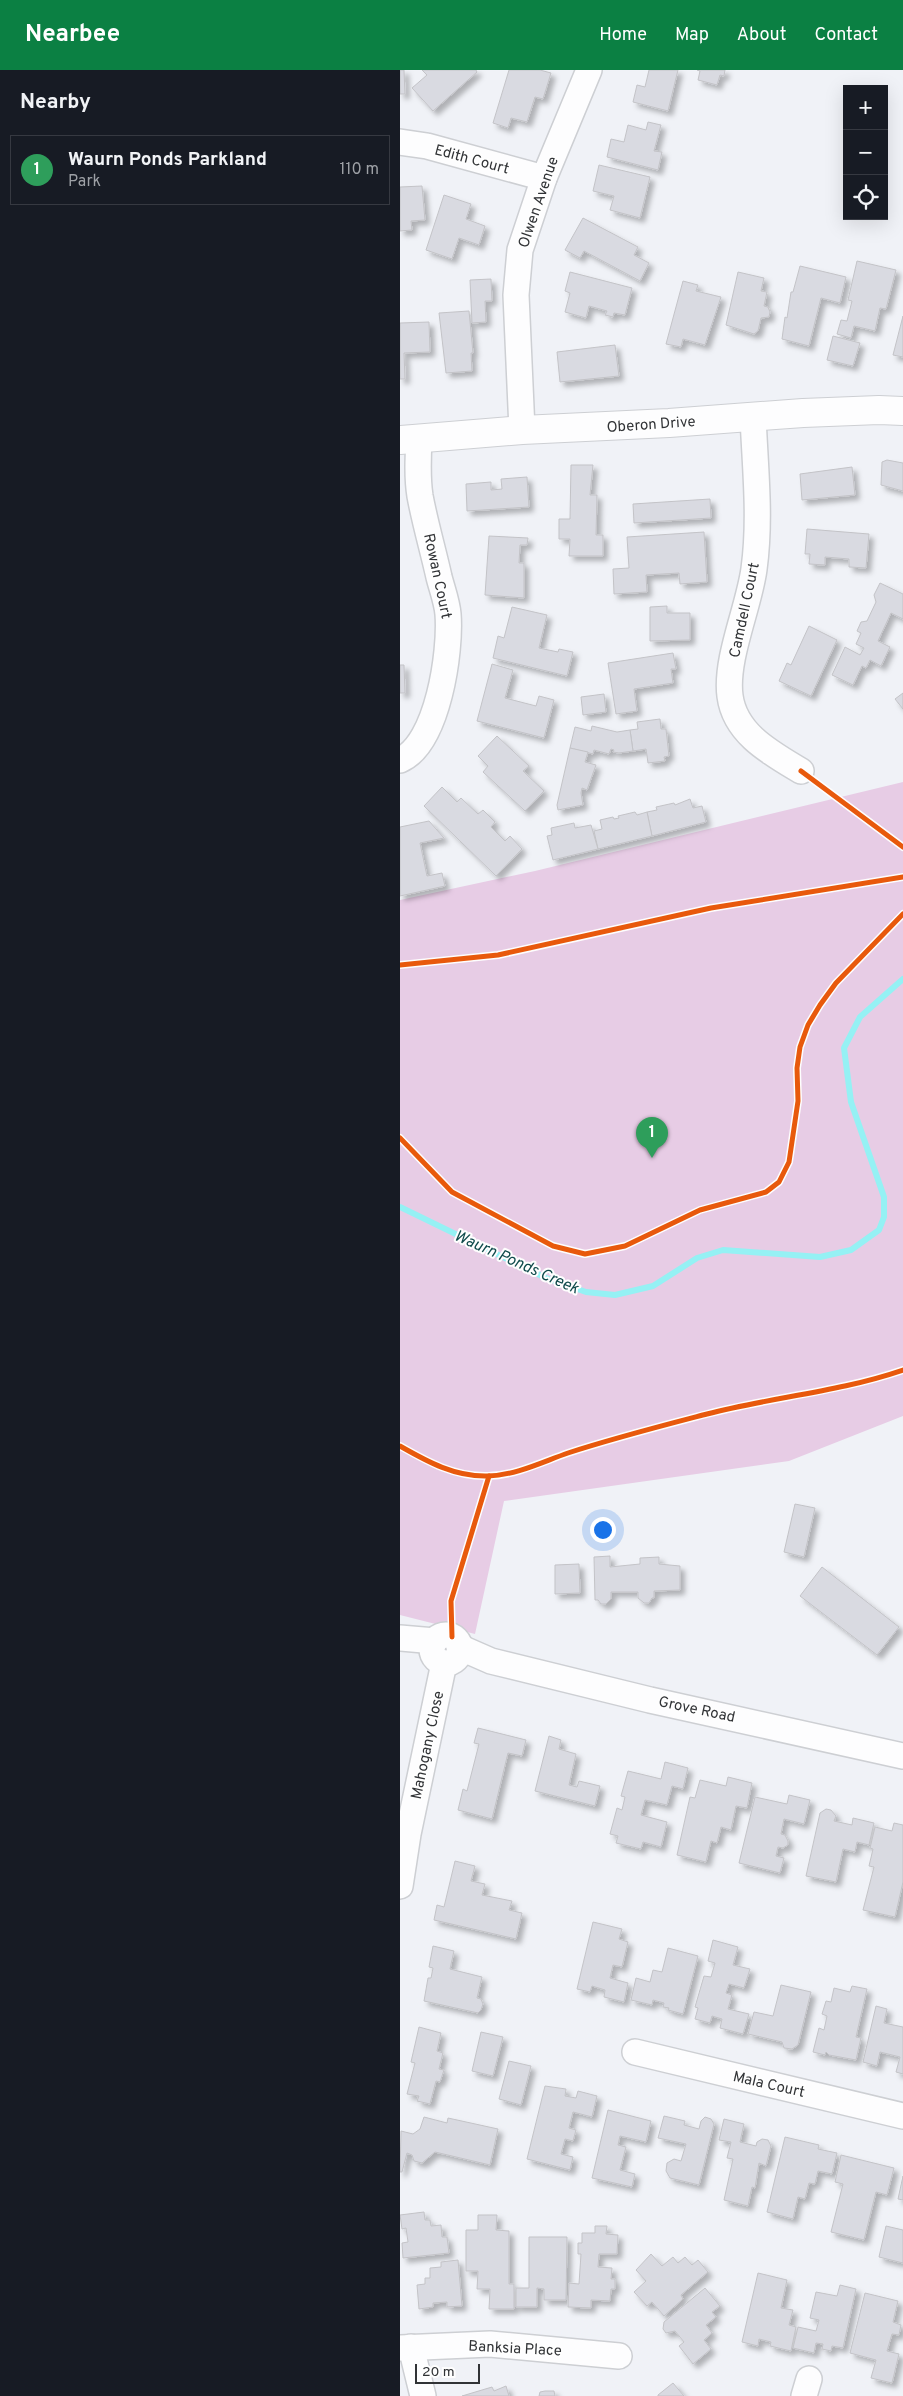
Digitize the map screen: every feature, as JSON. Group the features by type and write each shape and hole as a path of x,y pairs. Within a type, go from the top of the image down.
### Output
{"street":[{"name":"Olwen Avenue","path":"522,430 516,295 520,250 544,178 590,70"},
{"name":"Edith Court","path":"400,142 427,146 544,178"},
{"name":"Oberon Drive","path":"410,440 522,430 669,423 752,416 879,410 903,412"},
{"name":"Camdell Court","path":"752,416 757,534 749,597 732,665 730,697 738,720 753,740 801,771"},
{"name":"Rowan Court","path":"400,760 418,745 430,725 439,693 449,633 448,612 420,495 418,474 410,440"},
{"name":"Grove Road","path":"401,1638 445,1653 491,1661 650,1700 903,1756"},
{"name":"Mahogany Close","path":"400,1886 408,1834 445,1653"},
{"name":"Mala Court","path":"635,2052 903,2116"},
{"name":"Banksia Place","path":"423,2396 405,2347 498,2345 619,2356"}],"shaded area":[{"path":"903,782 903,1416 789,1461 504,1501 475,1634 400,1615 400,900 535,871"}],"building":[{"path":"400,70 404,70 405,94 400,94"},
{"path":"422,70 476,70 477,72 433,111 412,88 427,75"},
{"path":"509,70 540,70 551,73 543,99 535,97 527,122 511,118 508,128 493,123"},
{"path":"649,70 678,70 668,111 633,102 637,85 645,87"},
{"path":"697,70 725,70 724,76 720,75 717,85 698,80 700,71"},
{"path":"648,122 661,125 654,151 662,152 658,170 607,157 611,139 624,142 628,125 646,130"},
{"path":"599,165 650,177 640,218 610,210 614,196 593,191"},
{"path":"422,186 425,220 411,221 412,230 400,231 400,187"},
{"path":"444,195 471,204 466,219 485,226 479,245 459,238 452,259 426,250"},
{"path":"583,218 638,247 634,255 649,263 640,281 584,251 580,258 565,250"},
{"path":"857,261 896,270 886,309 880,308 875,331 854,326 851,338 837,334 841,320 847,321 852,301 848,300"},
{"path":"800,266 846,277 840,303 821,298 809,346 782,339 791,292 793,292"},
{"path":"570,272 632,288 625,315 614,313 613,317 605,315 607,311 589,306 586,318 565,312 570,293 565,291"},
{"path":"738,272 764,278 761,291 767,292 764,306 768,307 770,312 769,317 761,318 758,331 754,334 726,325"},
{"path":"491,279 492,301 485,301 486,322 472,323 470,280"},
{"path":"683,281 698,285 696,291 721,297 705,345 683,339 681,347 666,344"},
{"path":"469,311 473,353 471,353 472,371 446,373 439,313"},
{"path":"903,316 903,357 893,355"},
{"path":"429,322 430,352 404,353 405,379 400,379 400,323"},
{"path":"833,336 860,343 853,366 827,360"},
{"path":"615,345 619,376 560,382 557,352"},
{"path":"887,460 903,463 903,491 881,485 882,462"},
{"path":"571,465 593,465 590,495 597,495 596,535 603,535 603,556 569,556 570,539 559,539 559,519 570,519"},
{"path":"852,467 855,495 802,500 800,474"},
{"path":"527,477 529,507 467,511 466,484 491,482 491,490 502,489 501,479"},
{"path":"710,499 711,518 634,523 633,504"},
{"path":"807,529 869,534 866,568 849,567 849,559 825,557 825,565 809,564 810,554 805,554"},
{"path":"704,532 707,582 680,584 679,573 646,575 647,592 614,594 613,569 629,568 627,537"},
{"path":"489,536 528,538 527,545 520,545 519,563 524,563 524,598 485,595"},
{"path":"880,583 903,594 903,619 891,613 878,641 890,647 881,666 870,660 866,668 862,666 853,685 832,675 845,647 860,655 864,648 856,644 861,633 857,631 861,622 867,621 876,602 874,595"},
{"path":"667,606 667,613 690,613 690,640 650,641 650,607"},
{"path":"512,607 547,615 539,648 558,652 559,649 573,652 567,676 493,658 498,636 504,638"},
{"path":"809,626 837,640 811,696 779,681 787,663 791,665"},
{"path":"673,653 676,669 671,669 673,683 634,689 637,711 616,714 608,663"},
{"path":"492,664 513,670 505,698 536,706 539,696 554,700 544,738 477,721"},
{"path":"400,665 404,665 405,693 400,693"},
{"path":"903,693 903,709 895,699"},
{"path":"604,694 606,712 583,715 581,697"},
{"path":"660,719 661,729 666,729 669,756 664,757 665,761 648,763 646,749 633,751 630,730 638,729 637,722"},
{"path":"592,726 617,732 630,730 633,751 619,753 613,752 614,750 611,749 609,754 594,750 593,754 570,748 575,727 591,731"},
{"path":"497,736 529,766 523,771 544,791 525,811 483,772 488,766 478,756"},
{"path":"570,748 588,752 585,762 596,765 587,790 582,788 583,805 558,810 557,805"},
{"path":"442,787 457,802 461,798 478,814 483,810 495,822 491,827 505,841 510,836 522,849 496,876 424,806"},
{"path":"690,799 693,808 702,806 706,822 652,836 647,812 657,810 656,807 674,803 675,805"},
{"path":"635,812 637,815 647,812 652,836 598,849 594,831 602,829 600,820 613,817 614,819 619,818 618,816"},
{"path":"429,821 444,838 420,843 427,876 442,873 445,886 400,896 400,827"},
{"path":"574,823 575,828 591,825 598,849 553,860 547,836 552,835 551,828"},
{"path":"795,1504 815,1508 804,1557 784,1552"},
{"path":"610,1556 610,1567 640,1564 640,1558 659,1557 659,1564 680,1566 680,1590 654,1591 654,1598 649,1603 644,1603 638,1598 638,1592 611,1592 611,1599 606,1604 601,1604 598,1600 595,1600 594,1557"},
{"path":"579,1564 580,1593 555,1594 555,1565"},
{"path":"822,1567 899,1627 877,1655 800,1596"},
{"path":"478,1728 526,1740 522,1756 508,1753 492,1819 458,1810 463,1789 467,1791 479,1744 474,1743"},
{"path":"549,1736 561,1740 559,1749 576,1754 569,1785 577,1787 579,1781 600,1786 595,1806 535,1791"},
{"path":"665,1762 688,1768 683,1789 672,1786 667,1805 645,1800 641,1815 667,1822 661,1847 643,1842 641,1849 616,1843 618,1836 610,1834 617,1808 622,1810 625,1797 621,1796 628,1771 661,1779"},
{"path":"728,1777 752,1783 747,1808 736,1806 731,1830 721,1827 717,1843 711,1841 706,1862 677,1855 690,1797 695,1798 700,1780 726,1786"},
{"path":"789,1795 810,1800 804,1824 784,1819 781,1834 785,1835 788,1845 783,1848 778,1847 776,1856 784,1858 780,1873 739,1863 755,1797 787,1804"},
{"path":"826,1809 831,1810 836,1816 834,1821 852,1825 853,1818 874,1823 869,1845 857,1842 855,1852 843,1849 836,1882 806,1876 820,1813"},
{"path":"894,1823 903,1825 903,1882 895,1917 863,1910 874,1867 869,1866 873,1849 870,1848 875,1827 892,1831"},
{"path":"455,1861 475,1866 471,1881 485,1884 482,1895 512,1901 509,1910 522,1913 516,1939 434,1920 437,1905 444,1907"},
{"path":"593,1922 622,1929 619,1939 628,1942 622,1967 613,1965 610,1978 628,1983 624,2002 604,1997 605,1990 592,1986 590,1992 577,1989"},
{"path":"713,1940 738,1947 733,1965 750,1969 744,1988 729,1984 726,1993 732,1995 728,2009 749,2014 743,2034 720,2028 722,2019 712,2016 710,2023 695,2019 698,2008 695,2007 704,1976 711,1977 715,1963 708,1961"},
{"path":"433,1946 454,1951 450,1969 482,1977 477,1998 481,1999 483,2004 478,2013 424,2001 428,1978 431,1978 433,1968 429,1967"},
{"path":"668,1948 698,1956 683,2014 668,2010 669,2008 663,2007 664,2003 653,2000 652,2005 631,2000 636,1978 650,1982 653,1970 662,1972"},
{"path":"781,1985 811,1992 798,2045 792,2049 784,2048 782,2042 748,2034 754,2012 773,2016"},
{"path":"852,1986 867,1989 856,2037 861,2038 856,2060 829,2055 826,2052 825,2055 813,2052 819,2028 824,2030 827,2016 822,2014 826,2001 831,2002 834,1988 850,1992"},
{"path":"876,2006 887,2009 884,2023 903,2027 903,2074 896,2072 900,2057 880,2052 877,2066 863,2062"},
{"path":"419,2027 441,2033 437,2051 443,2053 439,2069 444,2070 440,2082 436,2081 430,2104 417,2101 419,2096 407,2094 415,2063 411,2062"},
{"path":"481,2032 503,2037 493,2076 472,2071"},
{"path":"509,2061 531,2066 521,2105 499,2099"},
{"path":"545,2086 566,2089 565,2096 576,2098 578,2091 597,2096 592,2117 573,2112 569,2128 576,2130 573,2141 565,2139 561,2154 573,2157 570,2170 527,2159"},
{"path":"608,2110 651,2121 646,2142 620,2136 618,2145 626,2147 620,2170 635,2174 632,2187 592,2178"},
{"path":"664,2116 685,2121 684,2125 699,2129 701,2121 705,2117 711,2119 714,2124 699,2185 670,2178 666,2171 667,2163 674,2159 681,2161 686,2144 658,2138"},
{"path":"424,2117 447,2123 448,2118 498,2129 490,2165 435,2152 422,2163 414,2161 412,2155 407,2153 402,2172 400,2172 401,2131 413,2134 420,2129"},
{"path":"724,2119 744,2124 740,2142 756,2146 757,2142 762,2139 768,2140 771,2146 766,2166 759,2163 755,2188 752,2187 748,2206 724,2200 733,2159 727,2158 731,2142 719,2140"},
{"path":"785,2137 819,2145 818,2149 837,2153 832,2174 818,2171 815,2184 809,2183 805,2199 798,2197 793,2219 767,2212"},
{"path":"841,2155 894,2168 887,2195 876,2192 864,2240 831,2232 843,2184 835,2182"},
{"path":"903,2176 903,2200 898,2199"},
{"path":"424,2212 425,2220 430,2220 431,2226 441,2225 442,2237 447,2237 449,2253 403,2258 402,2243 408,2242 406,2228 402,2229 400,2215"},
{"path":"478,2215 497,2215 496,2230 509,2231 509,2284 514,2284 514,2309 489,2309 490,2289 477,2289 478,2271 466,2271 466,2230 478,2230"},
{"path":"595,2226 607,2226 606,2234 618,2235 617,2254 599,2254 598,2267 612,2268 611,2279 615,2279 615,2289 611,2289 610,2301 591,2300 591,2308 568,2307 569,2283 579,2284 581,2254 578,2254 578,2243 582,2243 582,2233 595,2233"},
{"path":"886,2226 903,2230 903,2263 879,2257"},
{"path":"529,2237 567,2237 566,2300 544,2300 544,2289 537,2288 537,2307 516,2307 516,2288 529,2288"},
{"path":"651,2254 662,2266 673,2257 678,2263 685,2257 692,2265 698,2260 708,2272 681,2295 683,2299 664,2316 652,2302 647,2306 634,2292 646,2281 636,2270"},
{"path":"458,2260 462,2306 447,2307 447,2302 433,2303 433,2307 419,2309 417,2285 425,2284 425,2278 430,2278 430,2268 441,2267 441,2262"},
{"path":"758,2273 787,2280 781,2308 793,2310 789,2325 796,2327 791,2351 770,2346 771,2342 759,2339 758,2346 742,2342"},
{"path":"840,2285 856,2289 843,2348 832,2346 831,2351 822,2349 823,2344 816,2343 814,2353 793,2348 798,2327 816,2331 819,2320 810,2318 816,2292 837,2296"},
{"path":"705,2288 720,2306 712,2312 716,2317 706,2325 712,2333 704,2340 711,2349 693,2364 679,2346 684,2342 675,2331 666,2333 663,2329 664,2322"},
{"path":"865,2293 898,2301 893,2322 901,2325 899,2335 892,2334 887,2351 899,2354 892,2383 871,2378 876,2360 850,2353"},
{"path":"673,2383 684,2396 658,2396 658,2395"},
{"path":"506,2386 509,2396 462,2396 492,2387 494,2391"},
{"path":"554,2391 555,2396 539,2396 540,2392"}],"waterway":[{"name":"Waurn Ponds Creek","path":"400,1207 546,1278 586,1292 615,1295 653,1286 697,1258 723,1250 820,1257 851,1250 879,1230 884,1217 884,1197 851,1102 844,1048 860,1017 903,979"}],"cycle path":[{"path":"801,771 903,847"},
{"path":"400,965 498,955 711,908 903,877"},
{"path":"400,1138 452,1192 553,1246 585,1254 625,1246 700,1210 766,1192 779,1182 789,1162 798,1101 797,1068 800,1047 808,1025 836,983 903,914"},
{"path":"400,1446 431,1463 453,1471 476,1476 499,1475 519,1471 603,1442 707,1414 855,1384 903,1370"},
{"path":"452,1637 451,1601 489,1476"}],"place":[{"name":"Waurn Ponds Parkland","path":"652,1158"}]}
